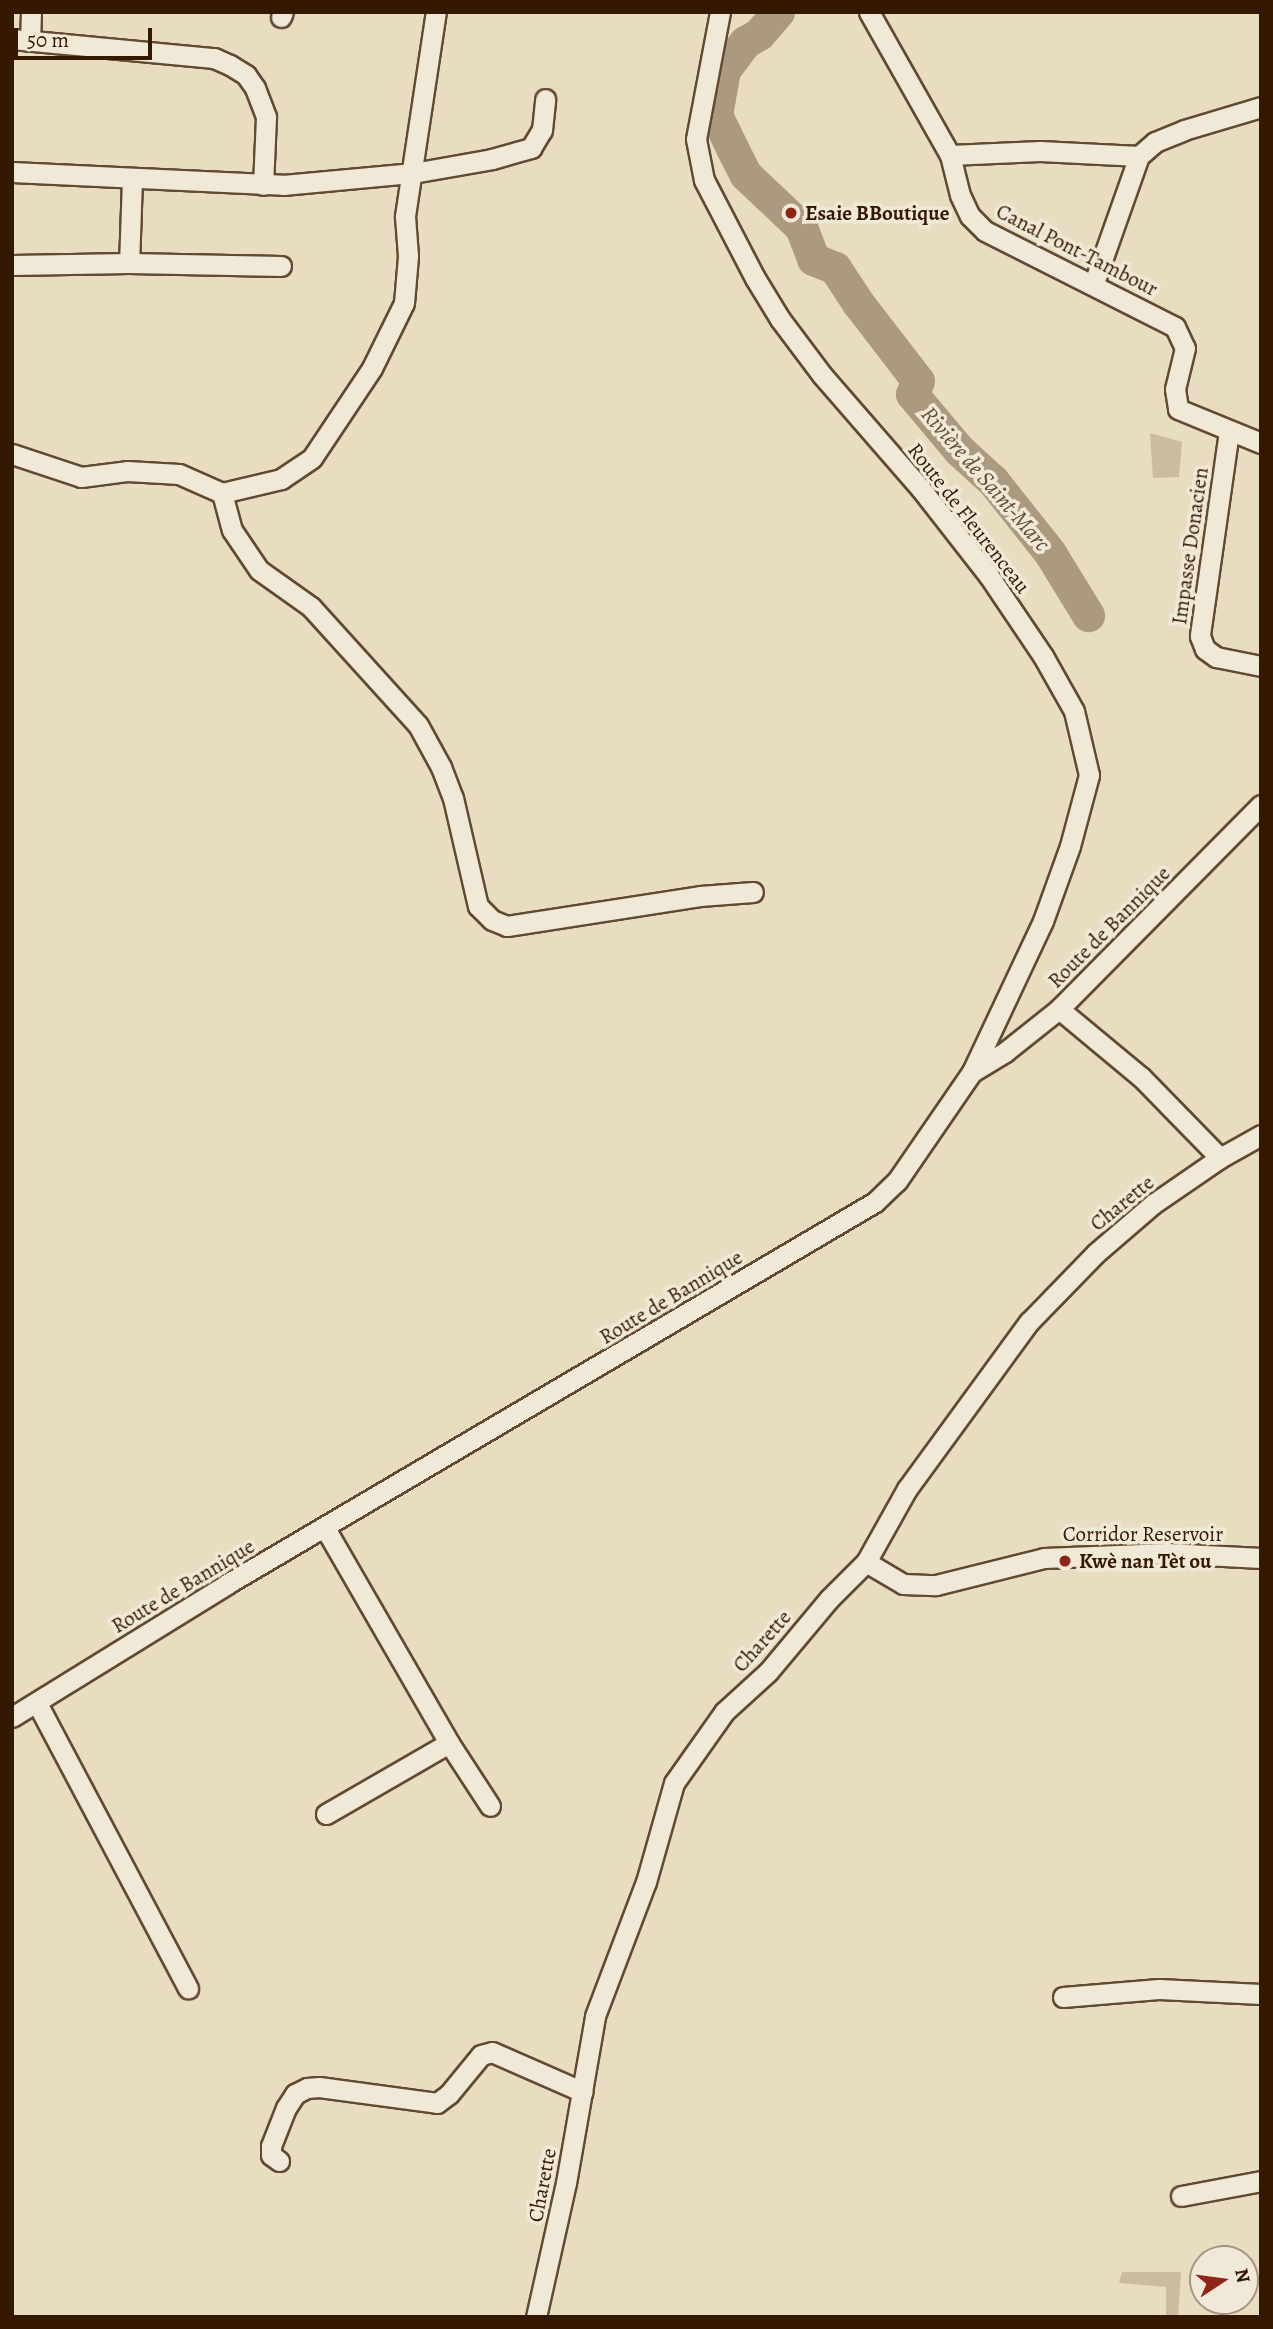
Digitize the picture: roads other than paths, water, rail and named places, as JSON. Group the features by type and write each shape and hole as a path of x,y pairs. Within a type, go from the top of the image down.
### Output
{"street":[{"path":"31,12 21,40 214,58 230,65 250,82 266,117 263,185"},
{"path":"12,454 82,477 127,471 179,474 222,493 281,479 312,458 372,368 404,303 408,256 405,216 436,12"},
{"name":"Route de Fleurenceau","path":"720,12 696,139 704,180 754,278 780,319 822,375 921,488 989,576 1043,656 1074,711 1089,775 1073,835 1043,921 972,1072"},
{"name":"Canal Pont-Tambour","path":"869,12 950,155 960,195 970,216 985,232 1094,283 1175,327 1185,348 1175,389 1178,409 1261,443"},
{"path":"12,172 263,185 413,173 492,159 531,148 542,130 545,99"},
{"path":"1094,283 1139,156 1155,142 1261,107"},
{"path":"950,155 1040,151 1139,156"},
{"path":"129,263 132,179"},
{"path":"12,265 129,263 281,266"},
{"name":"Impasse Donacien","path":"1229,432 1200,636 1205,649 1216,657 1261,666"},
{"path":"222,493 232,530 258,570 311,607 418,725 441,767 453,798 478,906 492,920 507,926 700,896 752,892"},
{"name":"Route de Bannique","path":"12,1717 227,1584 875,1202 897,1181 972,1072 1006,1052 1059,1009 1261,805"},
{"path":"1059,1009 1141,1077 1220,1158"},
{"name":"Charette","path":"536,2317 583,2092 595,2016 646,1882 674,1783 724,1712 768,1672 829,1599 866,1562 907,1489 1029,1322 1096,1253 1153,1204 1220,1158 1261,1135"},
{"path":"326,1528 449,1744 491,1807"},
{"name":"Corridor Reservoir","path":"866,1562 903,1584 936,1585 1044,1558 1167,1553 1261,1558"},
{"path":"37,1703 188,1988"},
{"path":"326,1814 449,1744"},
{"path":"1063,1997 1159,1989 1261,1994"},
{"path":"279,2161 271,2155 271,2146 286,2108 295,2094 307,2088 319,2087 438,2103 449,2094 481,2055 492,2052 583,2092"},
{"path":"1181,2196 1261,2181"}],"waterway":[{"name":"Rivière de Saint-Marc","path":"778,12 759,34 745,42 724,70 716,115 732,148 746,175 801,227 813,259 835,268 858,303 918,381 912,394 959,450 993,481 1050,553 1088,615"}],"place":[{"name":"Esaie BBoutique","path":"791,213"},
{"name":"Kwè nan Tèt ou","path":"1065,1561"}]}
